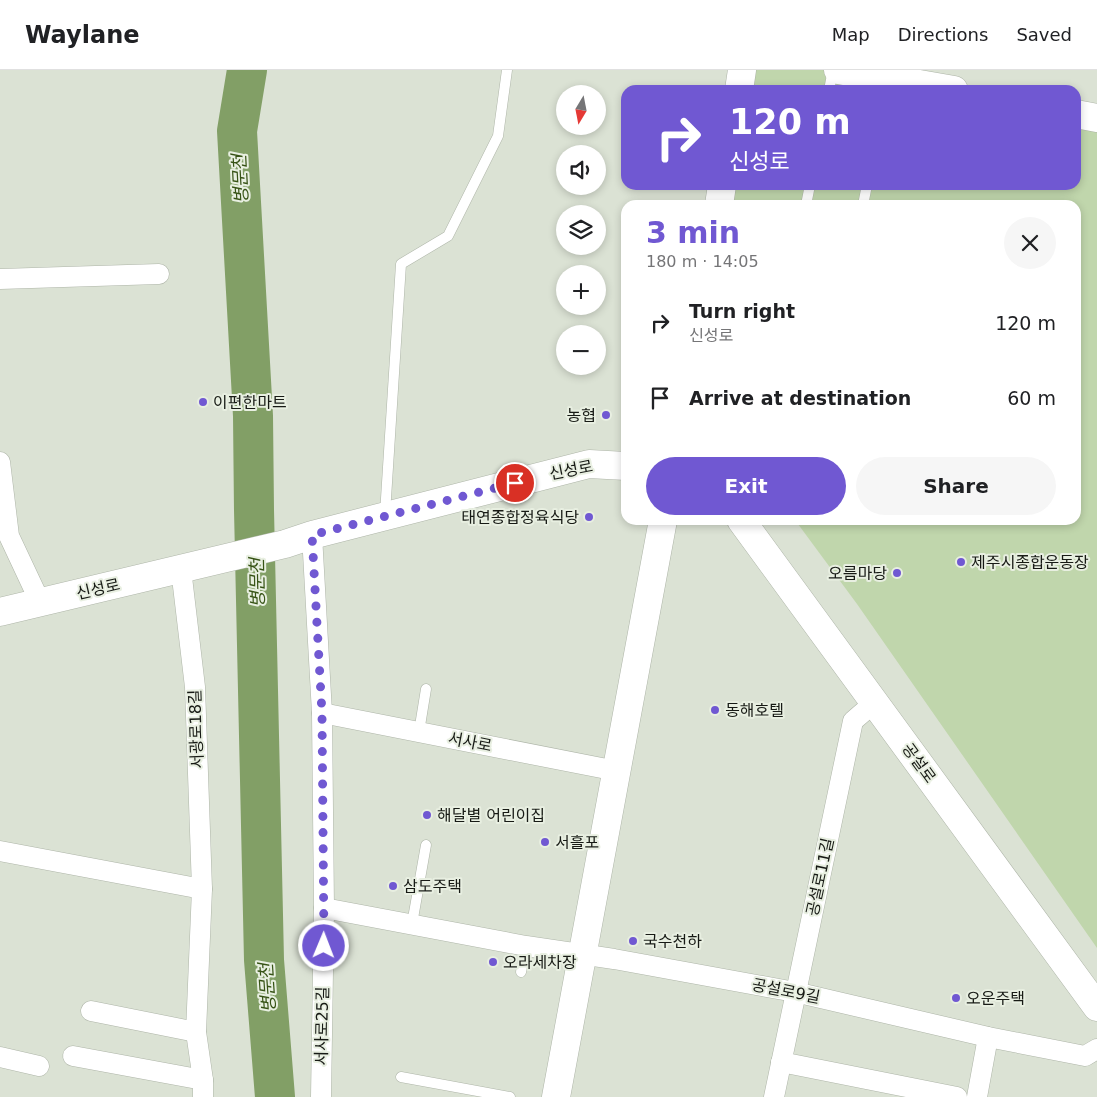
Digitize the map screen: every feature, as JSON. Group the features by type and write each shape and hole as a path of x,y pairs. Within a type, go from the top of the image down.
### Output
{"street":[{"path":"740,85 742,70"},
{"path":"838,70 890,84"},
{"path":"1081,115 1097,118"},
{"path":"0,279 158,274"},
{"path":"0,462 9,536 40,602"},
{"name":"신성로","path":"0,612 285,544 312,535 589,464 621,466"},
{"path":"559,1096 583,954 662,525"},
{"name":"공설로","path":"745,525 1097,1007"},
{"name":"서사로25길","path":"312,535 322,713 324,908 321,1097"},
{"name":"서광로18길","path":"189,568 202,889 196,1032 203,1088"},
{"name":"공설로11길","path":"774,1097 853,720 875,702"},
{"name":"서사로","path":"322,713 617,771"},
{"path":"0,851 202,889"},
{"path":"324,908 526,946 583,954"},
{"name":"공설로9길","path":"583,954 795,992 988,1037 1085,1056 1097,1049"},
{"path":"91,1011 196,1032"},
{"path":"977,1097 988,1037"},
{"path":"73,1056 203,1088"},
{"path":"0,1057 39,1066"},
{"path":"781,1062 957,1097"}],"lane":[{"path":"385,516 401,264 448,236 498,136 507,70"},
{"path":"830,85 833,70"},
{"path":"419,732 426,689"},
{"path":"412,924 426,845"},
{"path":"521,972 526,946"},
{"path":"401,1077 510,1097"}],"green space":[{"path":"742,70 824,70 902,85 740,85"},
{"name":"제주시종합운동장","path":"1081,119 1097,122 1097,948 857,604 799,525 1081,525 1081,200 720,200 721,190 1081,190"}],"waterway":[{"name":"병문천","path":"247,70 237,131 253,416 264,960 275,1097"}],"place":[{"name":"이편한마트","path":"203,402"},
{"name":"농협","path":"606,415"},
{"name":"태연종합정육식당","path":"589,517"},
{"name":"제주시종합운동장","path":"961,562"},
{"name":"오름마당","path":"897,573"},
{"name":"동해호텔","path":"715,710"},
{"name":"해달별 어린이집","path":"427,815"},
{"name":"서흘포","path":"545,842"},
{"name":"삼도주택","path":"393,886"},
{"name":"국수천하","path":"633,941"},
{"name":"오라세차장","path":"493,962"},
{"name":"오운주택","path":"956,998"}],"route":[{"path":"324,946 322,713 312,535 515,483"}]}
